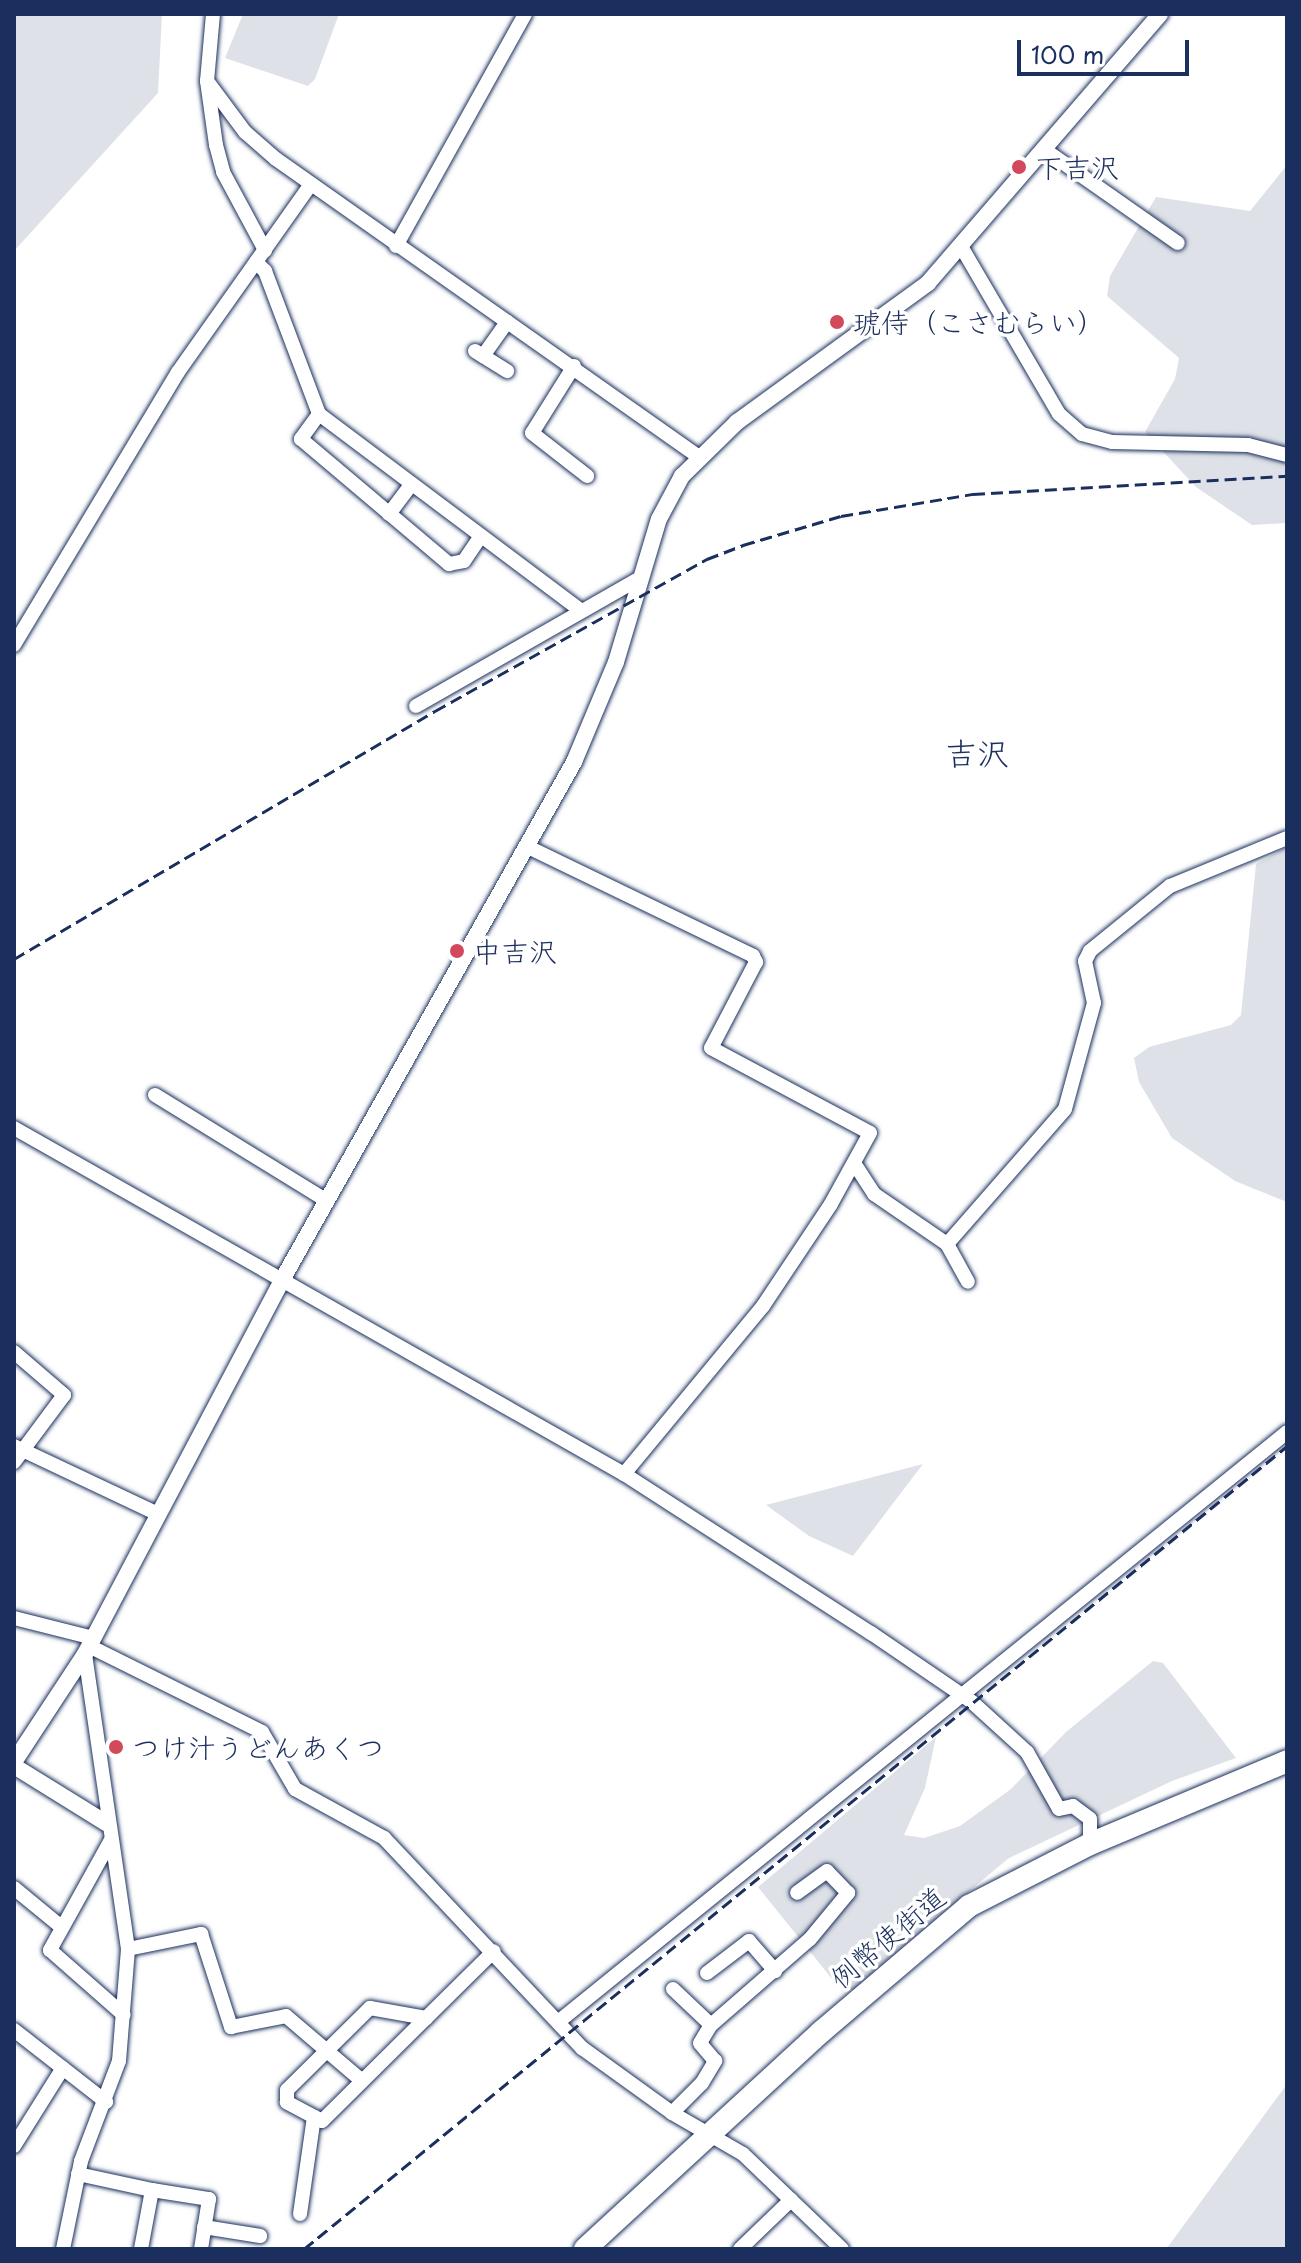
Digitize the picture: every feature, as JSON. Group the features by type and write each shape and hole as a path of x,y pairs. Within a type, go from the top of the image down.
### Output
{"highway":[{"name":"例幣使街道","path":"585,2249 969,1906 1090,1844 1287,1761"}],"street":[{"path":"213,14 207,81 223,172 260,256 319,414 581,611"},
{"path":"396,246 525,14"},
{"path":"106,1823 14,1764 89,1646 282,1280 528,847 598,708 669,497 699,457 737,422 886,318 962,248 1160,14"},
{"path":"207,81 251,138 311,184 396,246 574,366 699,457"},
{"path":"1045,150 1178,243"},
{"path":"14,645 178,372 311,184"},
{"path":"962,248 1059,414 1082,434 1112,442 1248,445 1287,455"},
{"path":"507,322 479,354 507,371"},
{"path":"574,366 532,433 587,476"},
{"path":"319,414 301,439 455,565 464,561 481,536"},
{"path":"389,514 411,485"},
{"path":"416,706 640,578"},
{"path":"947,1244 1065,1109 1094,1003 1085,961 1090,951 1170,886 1287,838"},
{"path":"528,847 753,956 756,962 711,1048 870,1133 763,1306 624,1474"},
{"path":"155,1095 327,1201"},
{"path":"14,1128 624,1474 960,1693 1027,1752 1059,1809 1073,1806 1090,1819 1090,1844"},
{"path":"854,1163 874,1194 947,1244 968,1282"},
{"path":"14,1352 64,1395 16,1452 158,1514"},
{"path":"558,2022 960,1693 1287,1432"},
{"path":"14,1618 89,1646 262,1732 295,1789 384,1838 494,1951 582,2048 672,2113 743,2154 842,2249"},
{"path":"63,2249 78,2174 119,2061 128,1949 106,1823 89,1646"},
{"path":"111,1840 59,1925 50,1950 124,2015"},
{"path":"672,2113 702,2083 715,2061 700,2043 711,2025 775,1971 848,1893 827,1871 797,1893"},
{"path":"14,1888 59,1925"},
{"path":"128,1949 201,1934 231,2027 286,2016 362,2081"},
{"path":"707,1973 749,1941 775,1971"},
{"path":"426,2018 370,2008 324,2050 287,2090 287,2102 322,2121 494,1951"},
{"path":"673,1989 711,2025"},
{"path":"14,2030 106,2102"},
{"path":"14,2146 63,2068"},
{"path":"300,2214 314,2117"},
{"path":"78,2174 209,2199 201,2249"},
{"path":"141,2249 152,2190"},
{"path":"740,2249 791,2200"},
{"path":"204,2227 260,2236"}],"shaded area":[{"path":"14,14 162,14 158,93 14,251"},
{"path":"243,14 339,14 315,79 308,86 225,58"},
{"path":"1287,165 1287,523 1252,525 1196,487 1145,432 1175,379 1179,358 1107,296 1110,276 1156,197 1250,211"},
{"path":"1287,847 1287,1202 1235,1181 1172,1138 1139,1082 1134,1058 1149,1047 1231,1025 1241,1015 1256,864"},
{"path":"923,1464 853,1556 809,1536 766,1505"},
{"path":"1153,1661 1163,1663 1236,1758 1172,1781 1009,1858 939,1916 866,1993 837,1985 758,1887 936,1737 925,1788 904,1835 924,1838 960,1826 1011,1789 1066,1732"},
{"path":"1287,2084 1287,2249 1167,2249 1167,2248"}],"railway":[{"path":"14,959 435,711 707,559 743,545 841,516 973,494 1287,476"},
{"path":"304,2249 1287,1446"}],"place":[{"name":"下吉沢","path":"1019,167"},
{"name":"琥侍（こさむらい）","path":"837,322"},
{"name":"中吉沢","path":"457,951"},
{"name":"つけ汁うどんあくつ","path":"116,1747"}],"district":[{"name":"吉沢","path":"977,752"}]}
